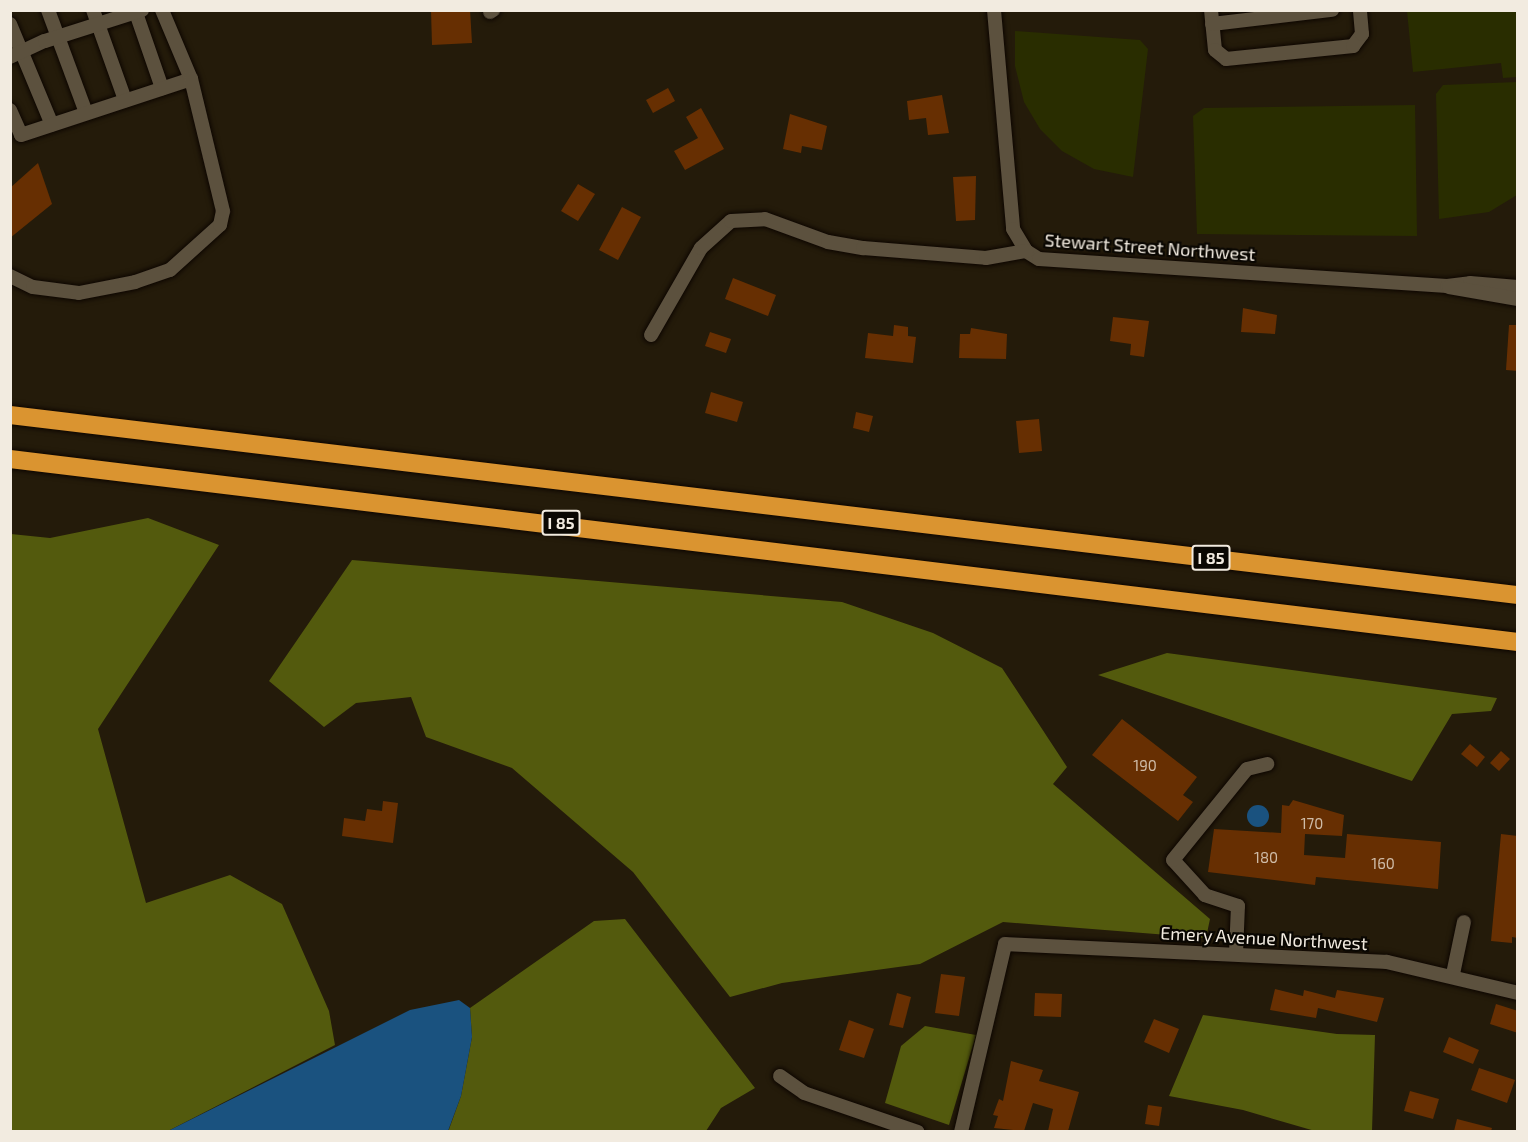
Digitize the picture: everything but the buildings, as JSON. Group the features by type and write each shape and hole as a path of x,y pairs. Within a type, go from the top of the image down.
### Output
{"highway":[{"name":"I 85","path":"10,415 1518,595"},
{"name":"I 85","path":"10,459 1518,642"},
{"path":"1394,628 1518,651"}],"street":[{"path":"48,10 86,113"},
{"path":"10,276 33,287 79,293 135,282 170,270 220,225 223,212 191,79 162,10"},
{"name":"Stewart Street Northwest","path":"994,10 1013,230 1026,251 1039,259 1447,286 1518,298"},
{"path":"1332,10 1211,17 1215,50 1226,59 1353,46 1362,34 1360,10"},
{"path":"17,54 95,17 138,11 162,88"},
{"path":"95,17 125,100"},
{"path":"10,24 17,54 52,124"},
{"path":"10,145 21,135 191,79"},
{"path":"10,110 21,135"},
{"path":"651,335 701,248 732,221 765,219 828,242 863,248 986,258 1026,251"},
{"name":"Stewart Street Northwest","path":"1447,286 1470,283 1518,287"},
{"path":"1236,953 1238,906 1226,906 1205,895 1173,860 1247,769 1267,764"},
{"path":"1453,975 1464,922"},
{"name":"Emery Avenue Northwest","path":"961,1131 1005,944 1236,953 1387,962 1453,975 1518,993"},
{"path":"780,1076 804,1093 918,1131"}],"green space":[{"path":"1407,11 1517,11 1517,77 1503,78 1501,63 1413,72"},
{"path":"1015,31 1140,40 1148,49 1133,177 1094,169 1062,151 1040,129 1024,102 1015,66"},
{"path":"1517,82 1517,195 1489,212 1439,219 1436,94 1443,85"},
{"path":"1415,105 1417,236 1197,234 1193,116 1204,108"},
{"path":"148,518 219,545 98,729 146,903 230,875 282,904 329,1011 335,1045 168,1131 11,1131 11,534 50,538"},
{"path":"352,560 842,602 933,633 1002,668 1067,767 1053,784 1210,919 1206,938 1003,922 920,964 782,983 730,997 633,872 512,768 426,737 411,697 356,703 324,727 269,681"},
{"path":"1167,653 1497,698 1491,711 1452,714 1412,781 1098,675"},
{"path":"625,919 755,1088 721,1108 706,1131 448,1132 461,1096 472,1037 470,1008 594,921"},
{"path":"1203,1015 1337,1034 1375,1035 1372,1131 1315,1131 1243,1110 1169,1096"},
{"path":"925,1026 976,1035 949,1125 885,1103 901,1046"}],"water":[{"path":"1258,805 1266,808 1269,816 1266,824 1258,827 1250,824 1247,816 1250,808"},
{"path":"459,1000 470,1008 472,1037 461,1096 448,1131 168,1131 410,1010"}]}
